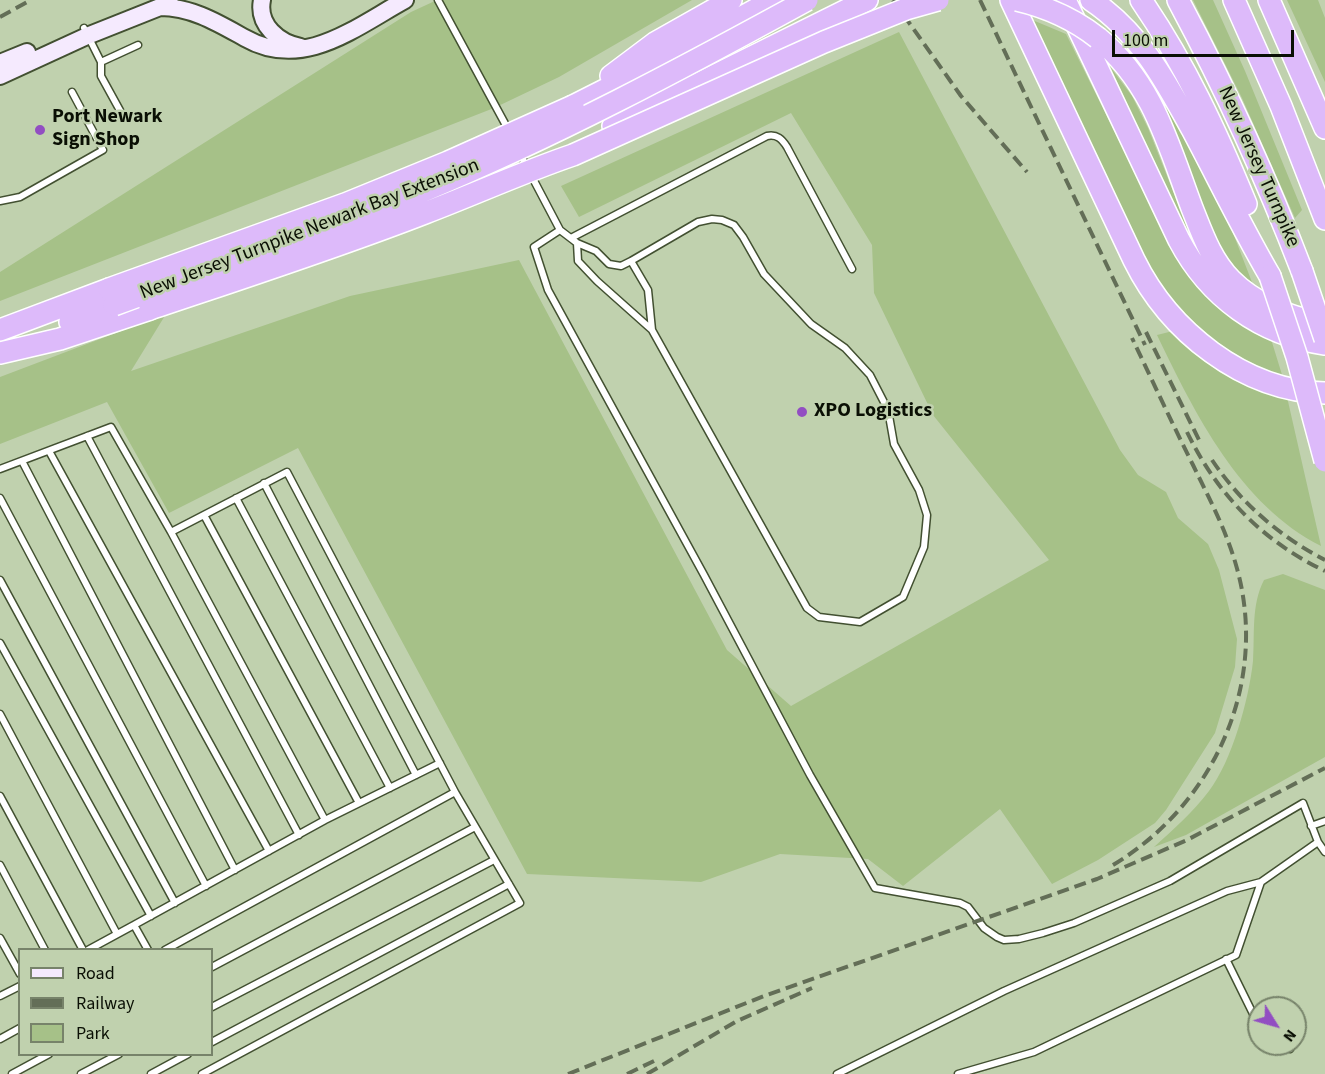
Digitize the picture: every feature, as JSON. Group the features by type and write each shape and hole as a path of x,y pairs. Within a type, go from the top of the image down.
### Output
{"highway":[{"path":"573,106 655,43 731,0"},
{"name":"New Jersey Turnpike Newark Bay Extension","path":"0,351 111,297 448,162 573,106 672,56 773,0"},
{"name":"New Jersey Turnpike Newark Bay Extension","path":"0,330 111,297 421,192 576,121 725,45 807,0"},
{"path":"530,169 867,0"},
{"path":"0,351 60,339 307,256 426,213 530,169 573,154 835,37 906,9 938,0"},
{"path":"1011,0 1134,260 1158,301 1190,335 1229,364 1277,384 1325,393"},
{"path":"1017,0 1056,12 1081,25 1129,68 1149,99 1207,243 1222,269 1243,290 1272,308 1294,317 1325,324"},
{"path":"1065,0 1179,240 1200,274 1221,297 1255,321 1285,334 1325,344"},
{"path":"1091,0 1127,30 1159,71 1270,276"},
{"path":"1141,0 1184,68 1257,230 1297,357 1325,461"},
{"name":"New Jersey Turnpike","path":"1178,0 1246,135 1276,203 1325,339"},
{"name":"New Jersey Turnpike","path":"1234,0 1281,106 1325,219"},
{"path":"1269,0 1325,128"}],"main road":[{"path":"0,63 156,3 177,0"},
{"path":"262,0 261,13 271,31 288,43 314,47"},
{"path":"156,3 192,11 262,47 278,51 294,51 314,47 342,35 405,0"},
{"path":"0,76 93,28"}],"lane":[{"path":"438,0 560,230 577,243 596,251 609,264 621,266 698,222 712,219 734,225 765,274 812,324 845,348 870,375 888,410 894,444 919,490 927,515 924,548 903,597 860,622 819,617 807,608 652,330 578,261 577,243"},
{"path":"93,28 101,62 101,76 123,116"},
{"path":"101,62 138,45"},
{"path":"0,201 20,197 103,150 72,92"},
{"path":"571,238 766,136 772,135 779,137 788,147 852,269"},
{"path":"560,230 534,247 548,290 810,775 875,888 960,903 968,907 990,933 1004,939 1019,939 1074,923 1170,881 1303,803 1318,842 1325,852"},
{"path":"631,261 648,290 652,330"},
{"path":"0,470 111,427 171,532 325,820"},
{"path":"87,436 299,835"},
{"path":"49,451 269,851"},
{"path":"22,461 235,870"},
{"path":"171,532 286,472 455,792 520,903 202,1074"},
{"path":"264,483 416,775"},
{"path":"0,498 206,886"},
{"path":"236,498 390,788"},
{"path":"204,515 359,803"},
{"path":"0,580 175,903"},
{"path":"0,643 151,916"},
{"path":"0,714 117,934"},
{"path":"92,948 325,820 440,763"},
{"path":"169,948 455,792"},
{"path":"0,796 82,948"},
{"path":"1311,826 1325,823"},
{"path":"213,966 476,826"},
{"path":"837,1074 1004,991 1227,891 1261,882 1318,842"},
{"path":"213,1006 494,860"},
{"path":"0,866 44,948"},
{"path":"958,1074 1034,1052 1236,955 1261,882"},
{"path":"213,1041 508,884"},
{"path":"134,925 147,948"},
{"path":"0,938 18,970"},
{"path":"1226,959 1247,1002"},
{"path":"0,996 18,987"},
{"path":"0,1039 18,1029"},
{"path":"12,1074 45,1056"},
{"path":"81,1074 115,1056"},
{"path":"152,1074 184,1056"}],"green space":[{"path":"437,0 692,0 559,77 494,108 0,301 0,272 411,12"},
{"path":"1193,0 1213,0 1302,210 1295,218 1242,98"},
{"path":"1287,0 1318,0 1325,18 1325,82"},
{"path":"1030,19 1066,34 1178,259 1219,306 1242,323 1271,339 1283,378 1228,352 1188,321 1156,280"},
{"path":"899,32 1120,450 1138,475 1166,492 1178,518 1208,544 1219,570 1237,639 1235,667 1215,733 1166,810 1155,823 1098,860 1052,884 1000,809 903,886 868,859 780,854 701,882 527,874 298,448 169,513 107,402 0,444 0,377 166,314 131,371 350,296 519,260 727,650 791,706 1049,560 933,415 874,293 872,245 791,113 579,217 561,186"},
{"path":"1111,68 1132,96 1148,128 1188,229 1185,235"},
{"path":"1153,87 1166,103 1221,202 1255,290 1224,261 1165,123"},
{"path":"1173,331 1287,397 1321,546 1292,528 1267,507 1223,455 1187,396 1157,335"},
{"path":"1283,574 1325,590 1325,757 1186,835 1154,847 1203,799 1225,763 1248,693 1253,661 1257,599 1264,580"}],"railway":[{"path":"0,17 31,0"},
{"path":"893,0 961,96 1027,172"},
{"path":"980,0 1145,345"},
{"path":"1146,332 1199,440"},
{"path":"1113,865 1149,839 1180,809 1206,774 1226,736 1239,695 1245,652 1245,609 1232,552 1211,502 1132,338"},
{"path":"1187,432 1212,476 1244,514 1281,545 1325,571"},
{"path":"1212,460 1235,490 1262,517 1308,551 1325,560"},
{"path":"568,1074 764,996 1097,879 1187,840 1325,768"},
{"path":"647,1074 737,1021 812,988"},
{"path":"627,1074 656,1060"}],"place":[{"name":"Port Newark Sign Shop","path":"40,130"},
{"name":"XPO Logistics","path":"802,412"}]}
